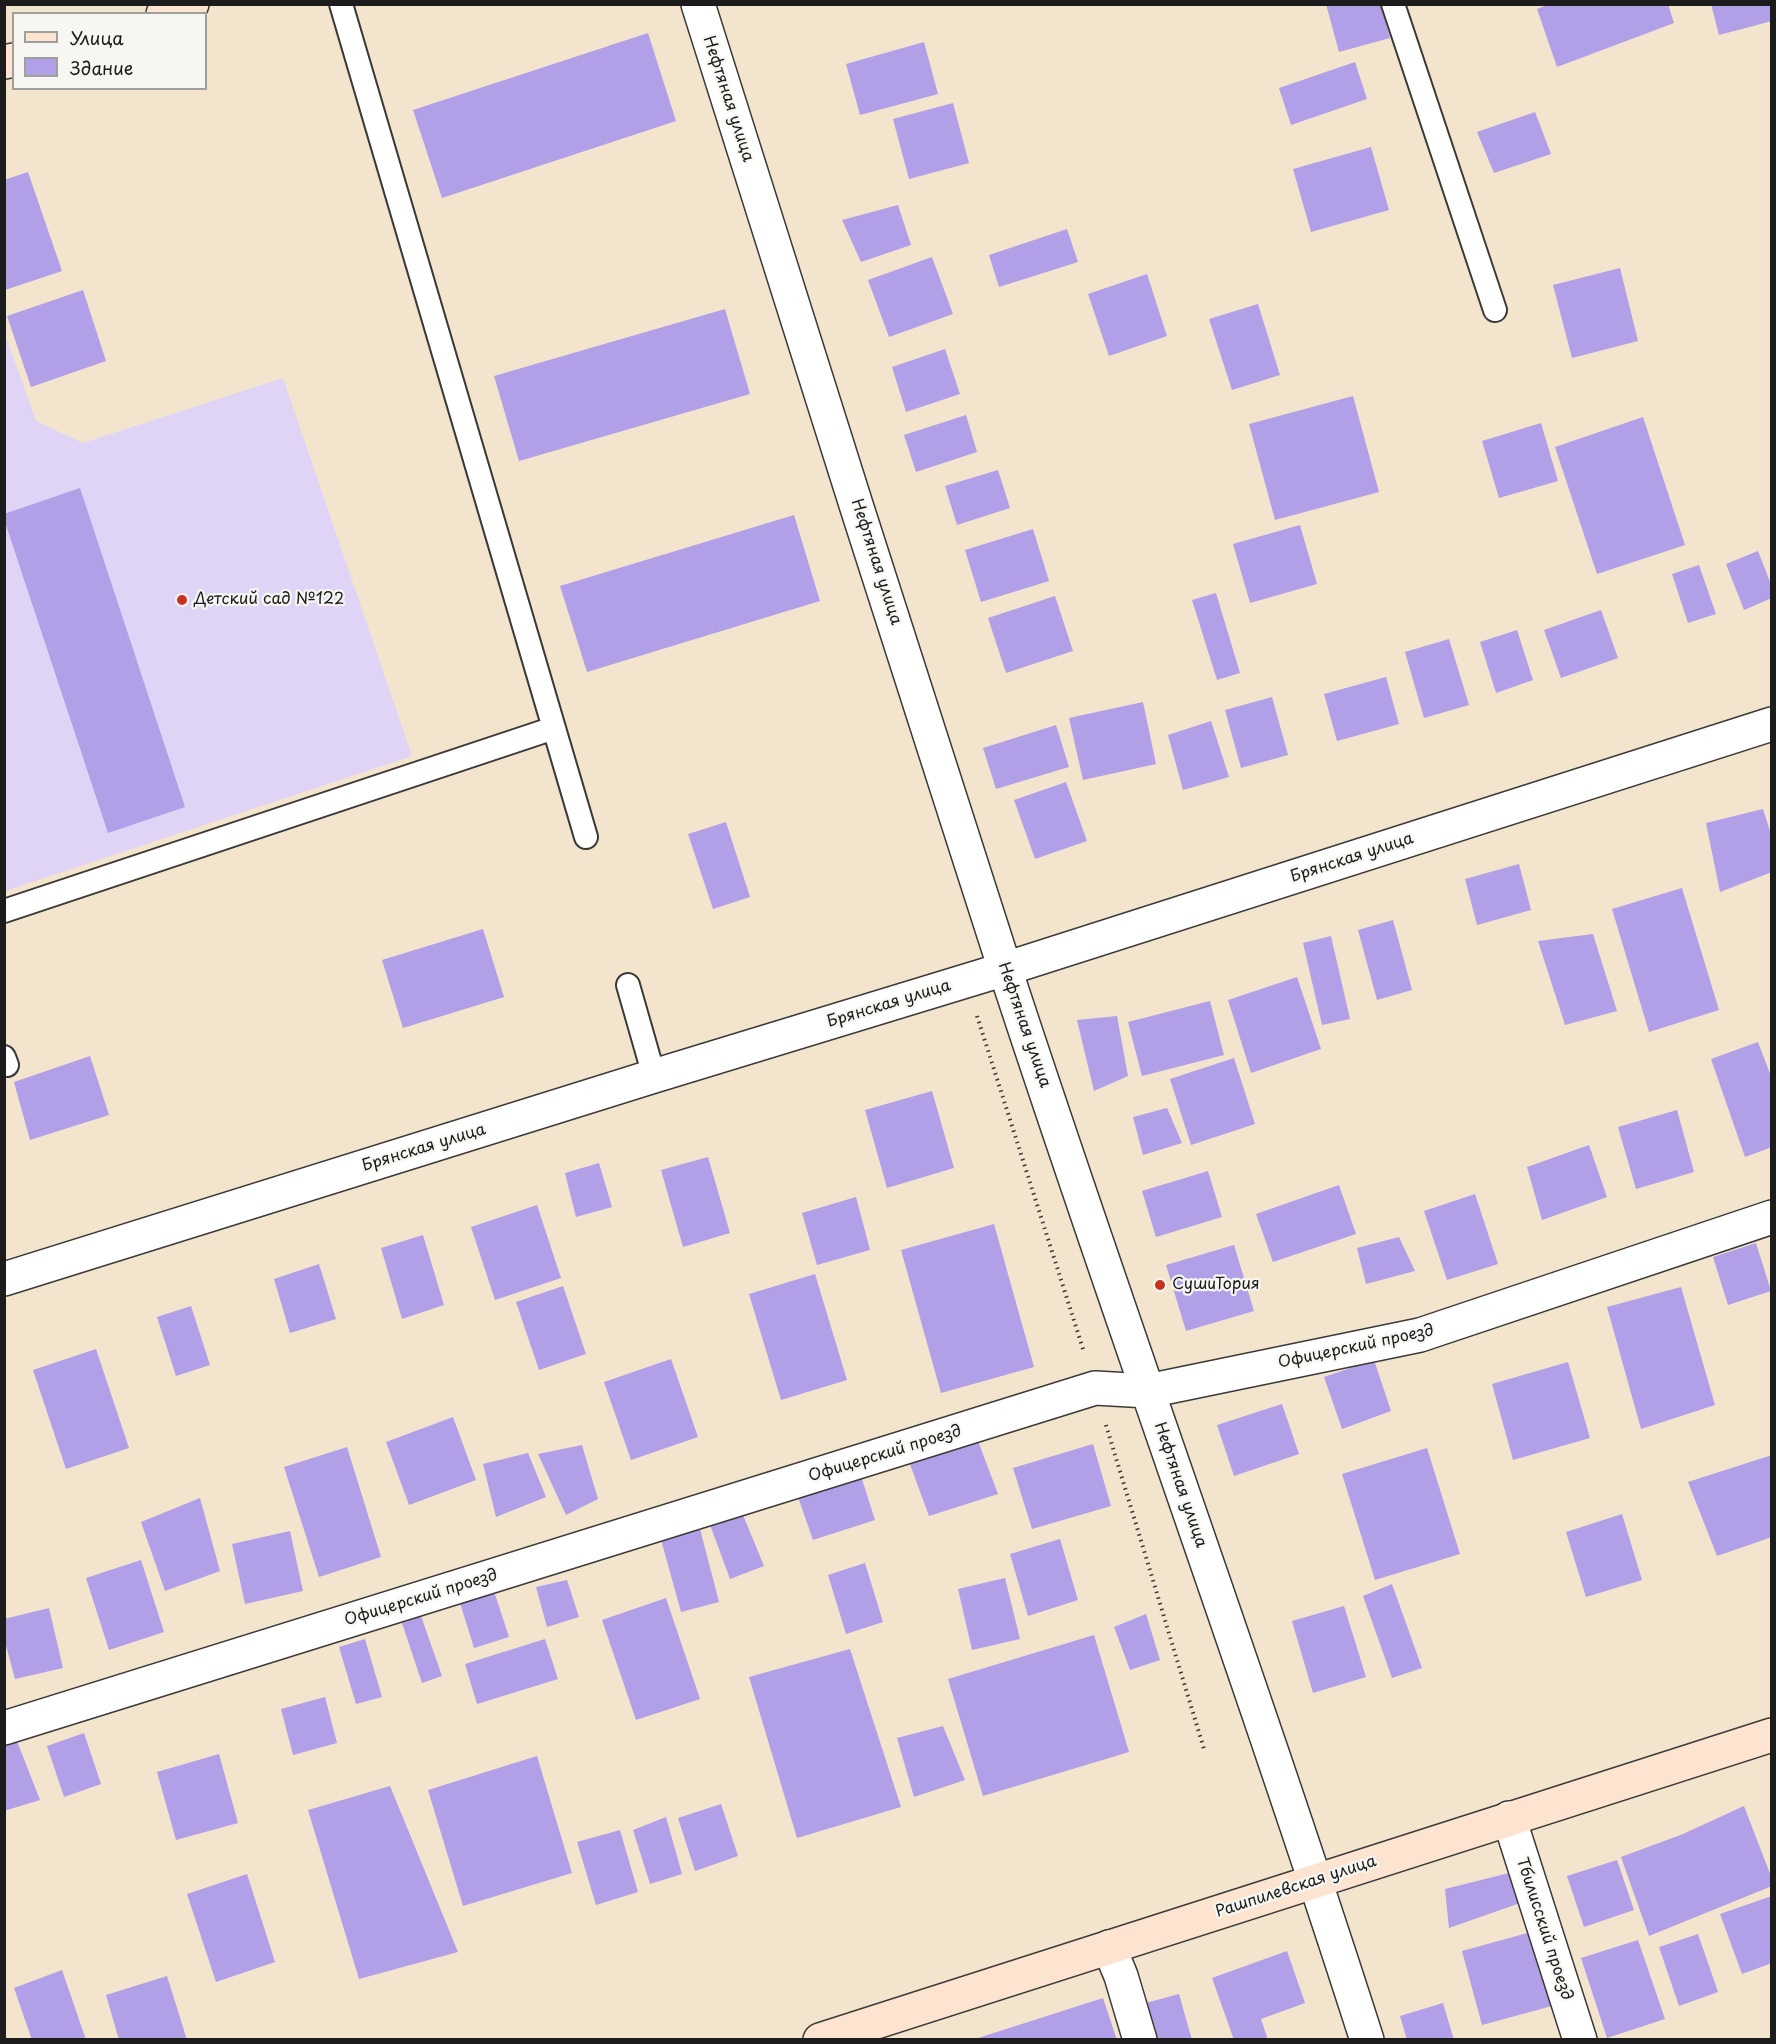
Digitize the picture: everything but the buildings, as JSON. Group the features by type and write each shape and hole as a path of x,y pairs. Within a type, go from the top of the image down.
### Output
{"street":[{"path":"169,12 192,4"},
{"name":"Нефтяная улица","path":"698,4 1005,969 1316,1881 1366,2040"},
{"name":"Брянская улица","path":"4,1279 1005,969 1772,724"},
{"name":"Офицерский проезд","path":"4,1728 1095,1388 1148,1391 1420,1335 1772,1217"},
{"name":"Рашпилевская улица","path":"825,2039 1772,1735"},
{"name":"Тбилисский проезд","path":"1509,1818 1580,2040"},
{"path":"1109,1947 1121,1976 1140,2040"}],"lane":[{"path":"341,4 586,837"},
{"path":"1393,4 1495,310"},
{"path":"4,911 554,728"},
{"path":"628,985 654,1076"}],"shaded area":[{"name":"Детский сад №122","path":"4,331 36,421 83,443 283,378 412,756 5,891"}],"place":[{"name":"Детский сад №122","path":"182,600"},
{"name":"СушиТория","path":"1160,1285"}]}
